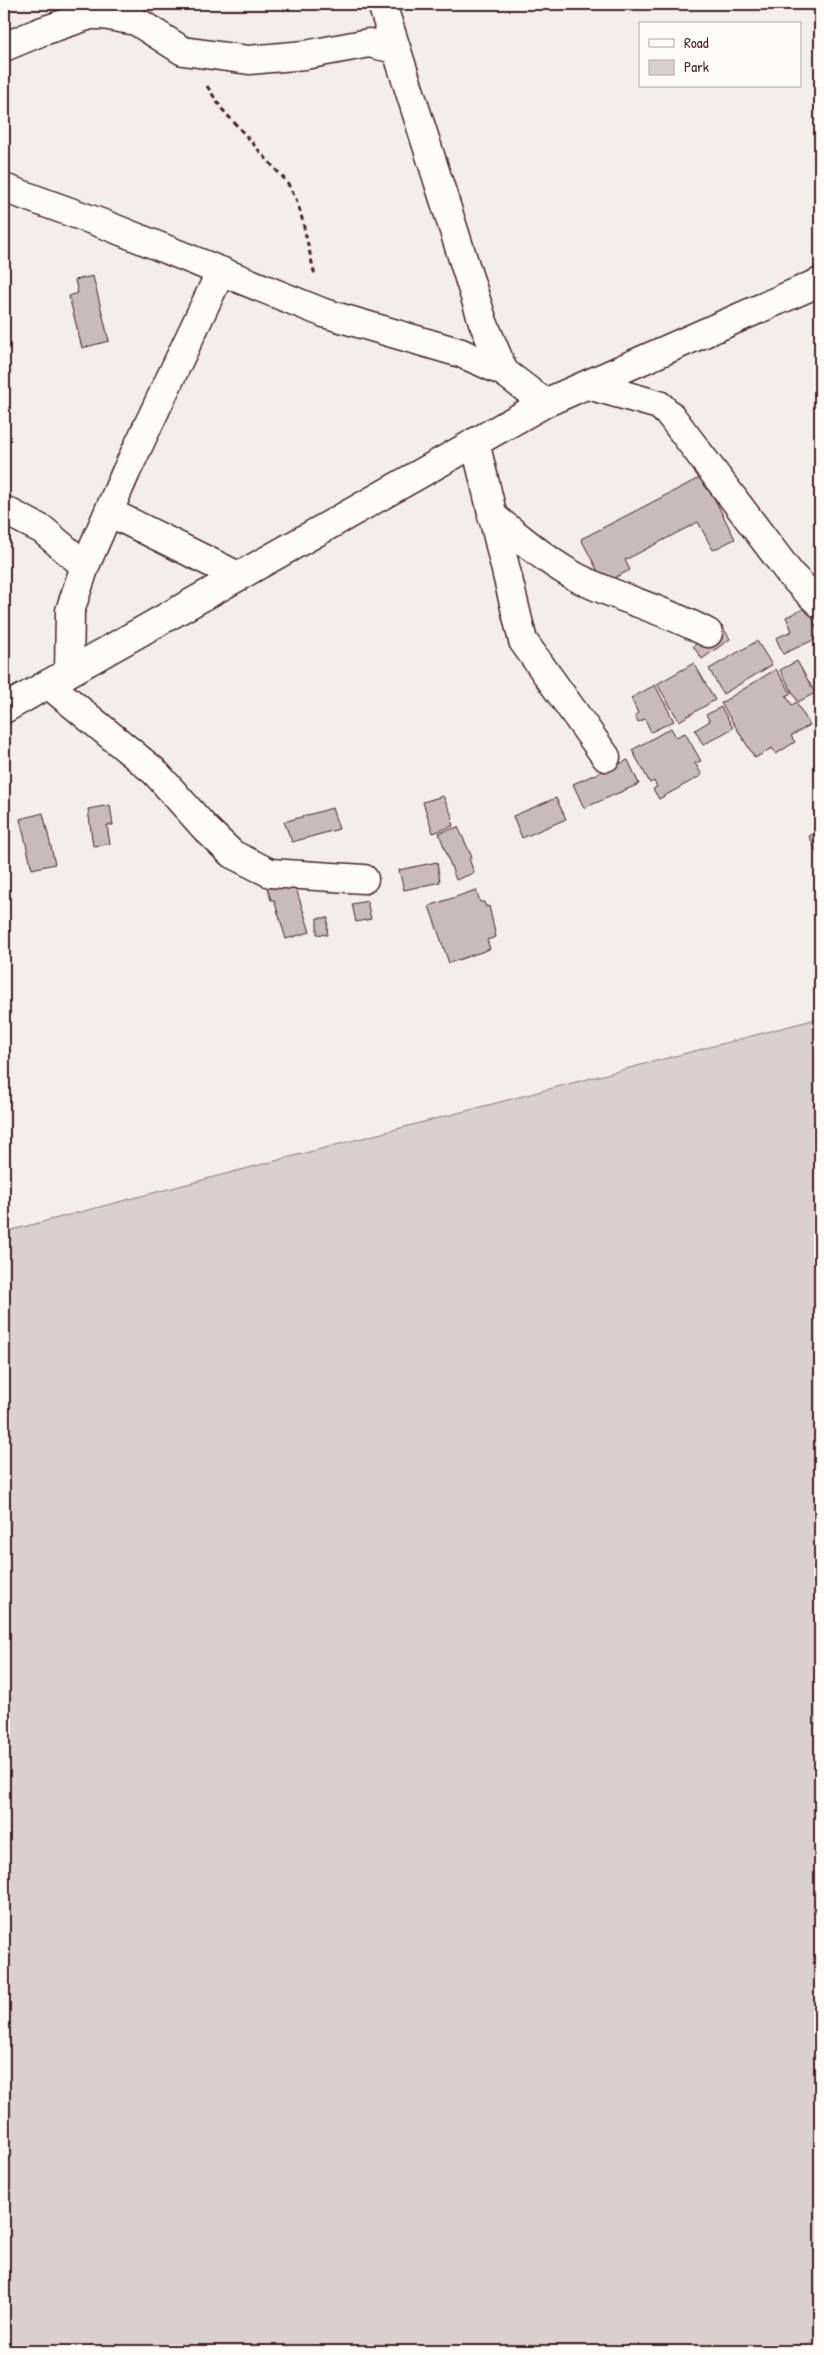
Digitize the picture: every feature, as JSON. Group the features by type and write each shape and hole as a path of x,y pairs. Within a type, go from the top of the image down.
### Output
{"main road":[{"path":"382,4 483,322 504,372"},
{"path":"4,47 40,32 82,18 103,15 136,21 183,51 249,60 305,55 369,43 395,49"},
{"path":"4,188 106,225 324,313 461,353 504,372 545,403"},
{"path":"58,678 70,611 85,566 221,271"},
{"path":"4,709 545,403 820,282"},
{"path":"588,385 660,405 671,416 791,575 820,604"},
{"path":"475,442 523,641 606,757"},
{"path":"4,510 43,530 85,566"},
{"path":"109,512 238,576"},
{"path":"492,516 576,577 671,615 708,633"},
{"path":"58,678 156,772 232,854 270,873 364,879"}],"path":[{"path":"183,51 222,109 287,182 300,214 324,313"}],"green space":[{"path":"820,1018 820,2337 798,2351 4,2351 4,1232"}],"building":[{"path":"93,276 109,341 82,348 69,296 78,293 75,280"},
{"path":"703,476 735,539 713,550 698,522 625,560 630,570 604,583 581,539"},
{"path":"808,607 820,637 783,654 776,638 792,631 786,617"},
{"path":"722,626 730,639 702,659 693,646"},
{"path":"757,641 772,665 723,694 709,669"},
{"path":"797,661 815,693 798,702 780,670"},
{"path":"694,663 715,700 679,721 657,684"},
{"path":"776,669 791,693 786,696 792,705 796,702 810,725 791,736 795,742 776,754 772,748 755,758 721,703"},
{"path":"655,685 674,721 651,732 645,719 638,722 635,715 638,713 631,698"},
{"path":"721,707 733,728 703,745 695,730 710,721 706,715"},
{"path":"671,728 676,737 685,733 701,761 695,763 702,775 659,799 653,789 657,787 654,781 650,783 632,750"},
{"path":"628,760 639,784 584,808 573,784"},
{"path":"443,796 453,818 451,819 453,826 433,833 423,802"},
{"path":"556,798 566,819 522,838 513,816"},
{"path":"110,805 113,825 107,825 110,844 93,846 88,809"},
{"path":"332,808 339,829 292,842 284,822"},
{"path":"43,813 55,864 32,869 20,819"},
{"path":"458,827 472,857 469,858 474,873 456,880 439,833"},
{"path":"820,831 820,859 809,836"},
{"path":"437,862 440,882 404,890 399,870"},
{"path":"291,873 310,932 286,939 274,900 271,900 265,881"},
{"path":"476,890 480,902 484,902 486,907 489,906 496,937 487,940 490,949 449,963 429,906"},
{"path":"367,901 371,919 356,922 352,904"},
{"path":"317,918 328,918 327,935 317,934"}]}
